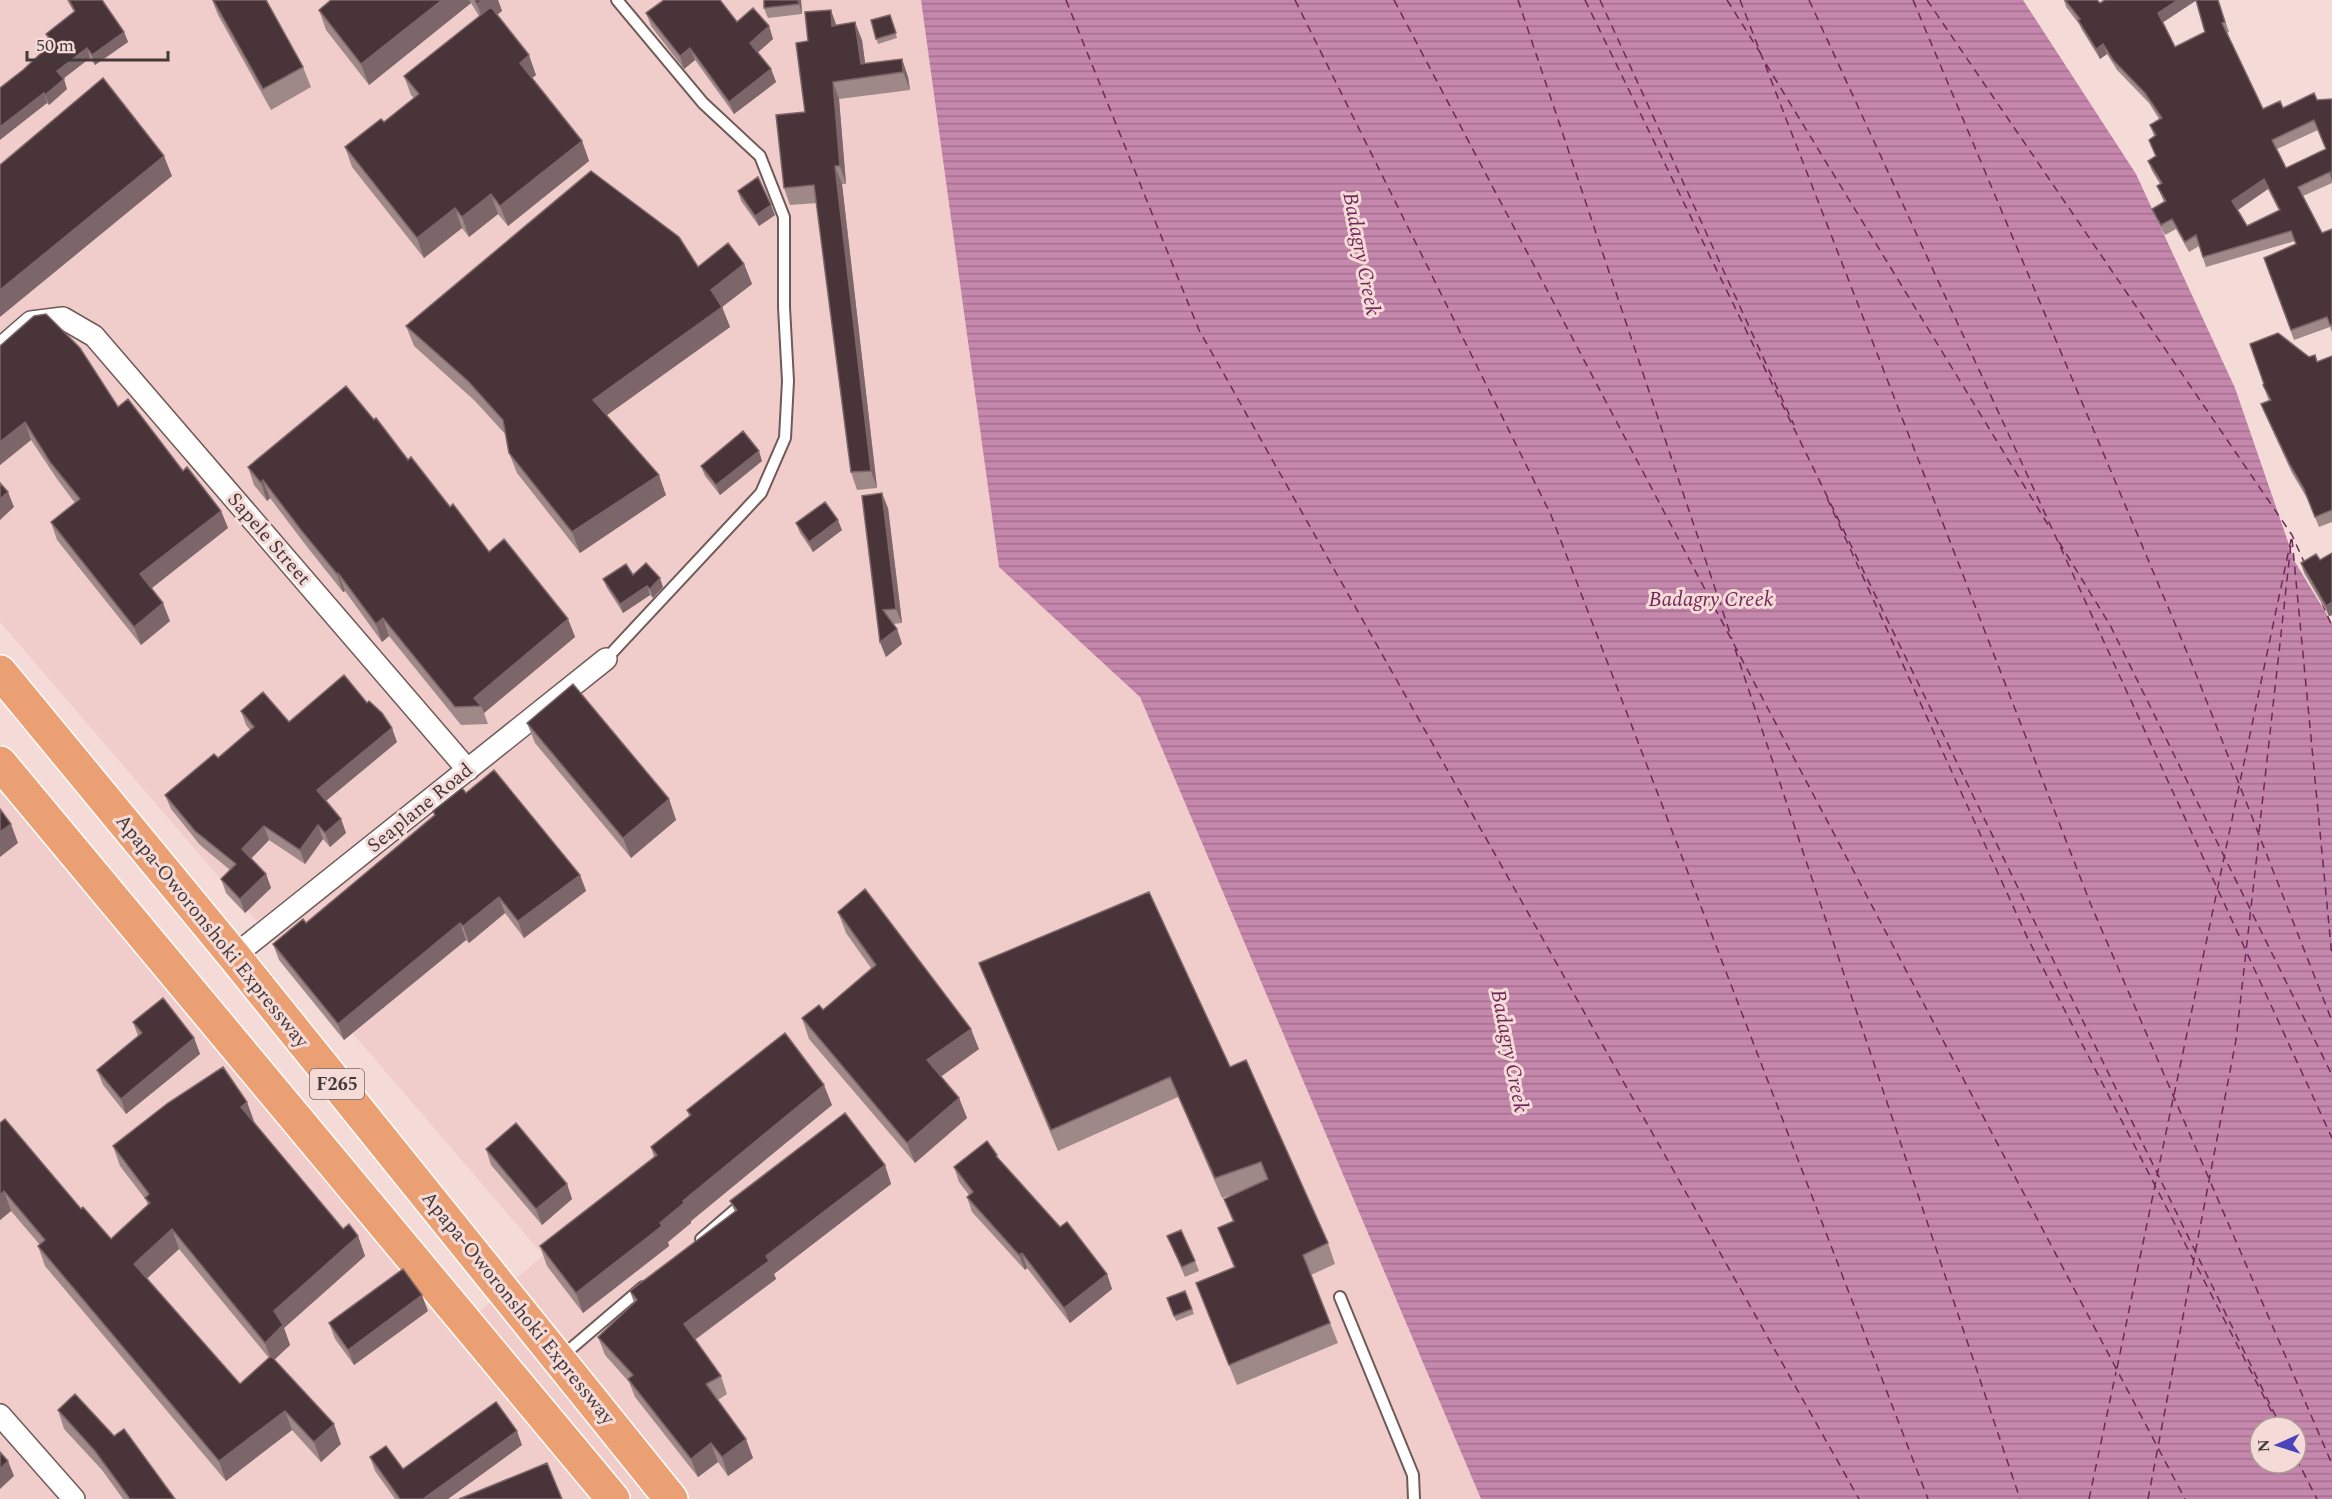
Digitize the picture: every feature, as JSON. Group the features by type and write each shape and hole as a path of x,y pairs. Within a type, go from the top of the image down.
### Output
{"main road":[{"name":"Apapa-Oworonshoki Expressway","path":"0,672 234,956 671,1499"},
{"name":"F265","path":"0,763 613,1499"}],"street":[{"name":"Sapele Street","path":"0,349 31,322 63,318 94,336 468,770"},
{"name":"Seaplane Road","path":"234,956 606,659"},
{"path":"0,1415 74,1499"}],"lane":[{"path":"606,659 761,493 785,438 788,381 784,307 784,217 760,156 704,103 617,0"},
{"path":"696,1243 751,1197"},
{"path":"558,1359 650,1281"},
{"path":"1340,1298 1413,1475 1414,1499"}],"shaded area":[{"path":"0,0 921,0 999,567 1140,697 1481,1499 0,1499 0,763 465,1324 543,1255 0,622"}],"water":[{"name":"Badagry Creek","path":"921,0 2023,0 2136,174 2235,388 2295,562 2332,623 2332,1499 1481,1499 1140,697 999,567"}],"building":[{"path":"69,0 102,0 124,32 92,55 87,48 57,71 64,79 0,127 0,88 53,42 46,34 75,11"},
{"path":"213,0 266,0 303,67 263,89"},
{"path":"331,0 442,0 361,64 319,10"},
{"path":"664,0 720,0 737,22 753,8 769,26 750,43 771,69 729,102 690,48 680,56 646,13"},
{"path":"764,0 798,0 799,4 764,8"},
{"path":"2065,0 2097,0 2100,3 2105,0 2178,0 2158,13 2175,47 2205,32 2196,0 2218,0 2225,22 2222,23 2263,109 2280,101 2283,108 2314,93 2317,100 2332,99 2332,179 2330,172 2298,187 2322,233 2332,229 2332,325 2327,317 2291,330 2264,258 2296,244 2291,231 2203,257 2196,235 2185,242 2172,219 2161,225 2152,209 2166,201 2157,186 2162,183 2148,161 2156,156 2149,140 2156,135 2150,125 2162,118 2145,93 2113,60 2103,44 2096,49 2078,20 2080,19","holes":["2314,120 2326,149 2286,168 2272,140","2264,179 2280,210 2247,226 2232,201"]},
{"path":"491,7 529,55 520,63 582,141 500,206 491,194 462,217 455,208 417,238 345,147 381,119 384,122 419,94 404,76"},
{"path":"831,10 832,26 855,22 861,64 902,59 903,72 833,82 840,166 835,166 871,471 851,472 814,185 784,188 776,115 805,112 796,43 808,41 805,12"},
{"path":"890,15 896,33 876,39 871,20"},
{"path":"103,78 164,156 0,290 0,165"},
{"path":"591,171 679,237 698,267 728,243 744,264 711,290 722,307 593,400 659,475 572,532 509,453 503,420 468,381 406,326"},
{"path":"758,177 771,205 755,216 738,191"},
{"path":"46,314 80,348 118,407 128,399 183,471 187,467 221,511 140,574 163,603 134,627 51,522 80,499 50,462 25,422 0,442 0,346 34,316"},
{"path":"2278,333 2309,357 2315,355 2317,362 2332,356 2332,510 2315,517 2304,489 2261,404 2271,400 2263,385 2250,344"},
{"path":"346,386 374,420 376,418 408,460 411,457 450,507 453,504 489,552 504,539 568,619 474,698 481,706 455,707 383,618 376,624 263,480 261,483 248,467"},
{"path":"743,431 759,451 716,485 701,466"},
{"path":"0,483 8,492 0,499"},
{"path":"882,493 896,609 883,610 897,629 880,642 862,496"},
{"path":"825,502 838,520 809,542 796,523"},
{"path":"2332,553 2332,602 2326,606 2301,563 2316,554 2320,560"},
{"path":"646,563 660,578 650,589 647,586 620,604 603,579 626,564 633,575"},
{"path":"344,675 367,703 369,701 382,713 392,728 317,790 341,819 325,833 318,825 300,850 264,826 242,849 266,874 240,899 221,879 236,864 195,831 165,795 214,754 218,758 254,727 241,711 263,692 289,722"},
{"path":"573,684 669,799 623,838 527,723"},
{"path":"494,770 580,875 518,921 499,897 463,926 460,923 338,1024 273,944 303,919 306,923 435,815 433,811 462,788 466,793"},
{"path":"0,809 11,824 0,832"},
{"path":"865,889 971,1029 927,1060 959,1098 907,1143 802,1018 819,1005 823,1010 876,965 838,912"},
{"path":"1149,892 1230,1067 1246,1060 1328,1243 1303,1255 1330,1323 1229,1365 1196,1283 1235,1267 1218,1228 1234,1221 1224,1199 1268,1179 1261,1162 1215,1178 1170,1077 1051,1130 979,963"},
{"path":"163,998 194,1038 121,1099 97,1070 142,1033 133,1022"},
{"path":"785,1033 824,1085 683,1201 684,1203 660,1223 662,1226 576,1293 540,1246 657,1155 651,1147 691,1115 687,1110"},
{"path":"223,1067 247,1102 241,1107 343,1229 349,1224 358,1236 274,1311 283,1325 265,1343 172,1229 134,1264 240,1384 271,1356 334,1424 314,1442 285,1411 219,1461 38,1246 45,1240 4,1191 0,1195 0,1123 5,1119 81,1209 83,1207 111,1239 150,1203 145,1198 149,1194 113,1146 168,1103"},
{"path":"845,1113 885,1165 766,1256 769,1261 684,1324 721,1376 706,1384 746,1439 722,1457 711,1443 691,1459 628,1379 633,1375 598,1337 637,1300 630,1291 737,1210 730,1201"},
{"path":"516,1123 567,1184 536,1209 486,1149"},
{"path":"987,1141 996,1156 1060,1227 1067,1222 1107,1274 1064,1308 1022,1253 1019,1255 967,1197 973,1192 954,1167"},
{"path":"1181,1230 1195,1261 1182,1267 1167,1236"},
{"path":"403,1269 422,1295 348,1350 329,1323"},
{"path":"1185,1291 1192,1309 1174,1316 1167,1298"},
{"path":"75,1394 114,1436 124,1429 175,1499 130,1499 95,1451 58,1410"},
{"path":"496,1402 517,1431 423,1499 400,1499 370,1457 386,1446 403,1469"},
{"path":"0,1452 8,1461 0,1469"},
{"path":"547,1463 562,1499 459,1499"}],"ferry route":[{"path":"1066,0 1199,330 1859,1499"},
{"path":"1295,0 1551,515 1928,1499"},
{"path":"1394,0 2185,1499"},
{"path":"1518,0 1732,639"},
{"path":"1585,0 2275,1415"},
{"path":"1600,0 1794,425"},
{"path":"1727,0 1761,54"},
{"path":"1740,0 2091,905 2332,1464"},
{"path":"1809,0 2332,1138"},
{"path":"1913,0 2194,669 2332,1021"},
{"path":"1927,0 2292,535 2304,562"},
{"path":"1766,64 2050,528"},
{"path":"1827,498 2028,939 2273,1415"},
{"path":"2174,1095 2292,535"},
{"path":"2292,539 2332,957"},
{"path":"2059,542 2110,625 2332,1075"},
{"path":"2259,832 2291,544"},
{"path":"2322,603 2332,626"},
{"path":"1735,649 2020,1499"},
{"path":"2148,1499 2236,1040 2259,837"},
{"path":"2117,1368 2173,1099"},
{"path":"2089,1499 2116,1372"},
{"path":"2305,1475 2317,1499"}]}
